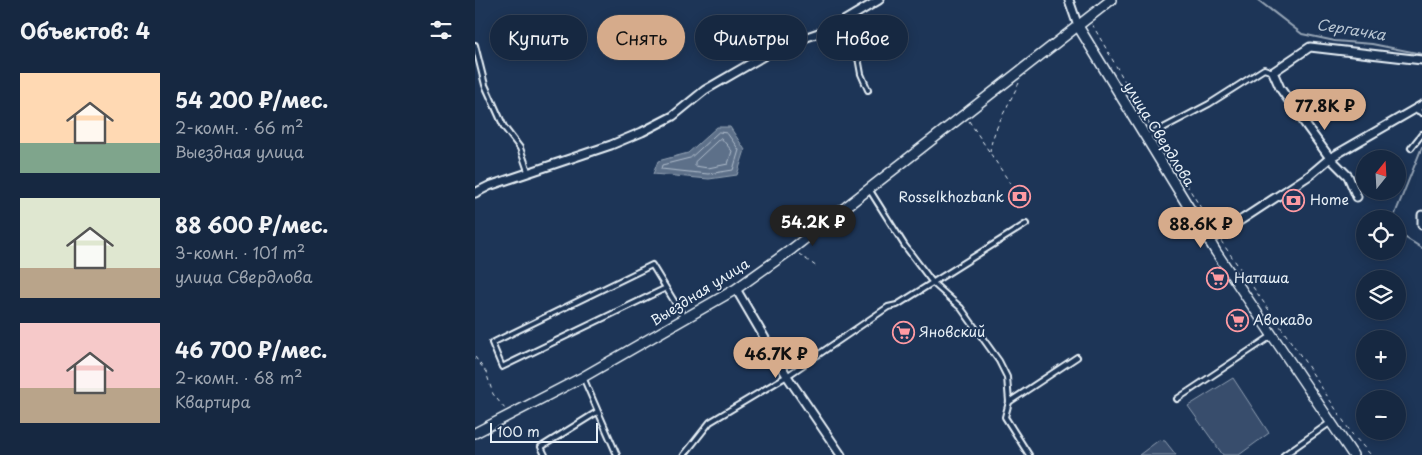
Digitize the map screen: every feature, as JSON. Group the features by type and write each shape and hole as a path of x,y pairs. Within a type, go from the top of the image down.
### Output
{"street":[{"path":"855,15 879,0"},
{"path":"1069,0 1078,26"},
{"name":"Выездная улица","path":"475,433 583,377 736,289 792,249 1111,0"},
{"name":"улица Свердлова","path":"1078,26 1209,241 1353,455"},
{"path":"475,193 529,172 611,146 642,132 673,116 705,90 781,46 817,34"},
{"path":"1356,195 1348,176 1331,158 1280,88 1273,72 1310,47 1422,60"},
{"path":"1209,241 1310,176 1331,158 1418,111 1422,105"},
{"path":"1422,215 1422,225"},
{"path":"736,289 787,376 841,455"}],"lane":[{"path":"475,45 485,85 504,127 520,148 529,172"},
{"path":"858,60 861,74 868,90"},
{"path":"1145,138 1209,104 1264,69 1273,72"},
{"path":"1411,148 1422,134"},
{"path":"868,188 905,246 933,283 961,308 999,361 1007,377 1009,402 1005,417 1029,455"},
{"path":"684,455 710,422 787,376 888,307 897,305 1027,224"},
{"path":"666,288 502,367 492,343 652,265 685,319"},
{"path":"1177,399 1273,335"},
{"path":"1009,402 1077,357"},
{"path":"583,377 617,455"},
{"path":"545,455 541,448 597,412"},
{"path":"1284,455 1331,422"}],"path":[{"path":"989,152 992,135 999,126 1019,82"},
{"path":"964,113 1010,183"},
{"path":"792,249 817,267"},
{"path":"475,357 486,372 493,394 510,415"}],"shaded area":[{"path":"1233,378 1269,433 1239,455 1223,455 1188,406"},
{"path":"1159,440 1165,441 1176,455 1139,455"}],"water":[{"path":"717,127 730,127 745,150 737,175 709,179 653,174 658,161 688,153"}],"waterway":[{"name":"Сергачка","path":"1258,0 1302,34 1335,41 1372,44 1422,54"},
{"name":"Сергачка","path":"1397,210 1422,147"},
{"name":"Сергачка","path":"1406,238 1422,248"}],"place":[{"name":"Rosselkhozbank","path":"1020,197"},
{"name":"Home","path":"1294,200"},
{"name":"Наташа","path":"1218,278"},
{"name":"Авокадо","path":"1237,320"},
{"name":"Яновский","path":"903,332"}]}
